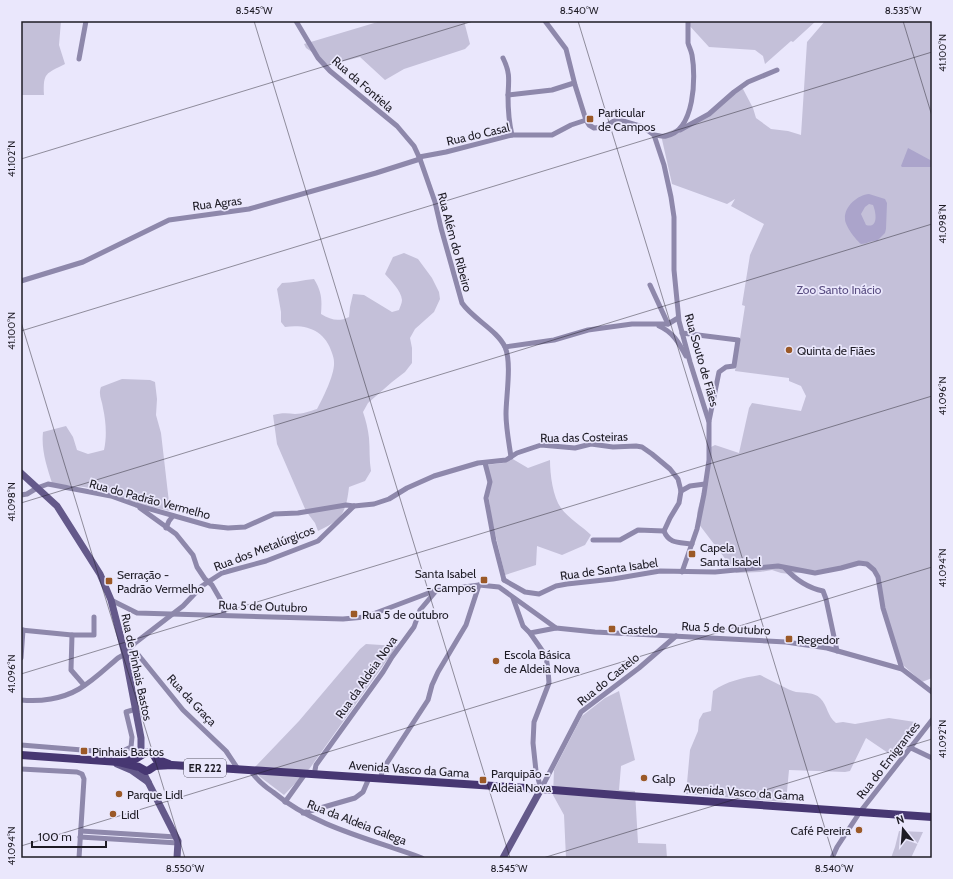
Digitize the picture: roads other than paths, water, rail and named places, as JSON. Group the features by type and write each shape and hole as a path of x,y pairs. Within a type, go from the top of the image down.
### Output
{"main road":[{"name":"Avenida Vasco da Gama","path":"21,755 115,762 149,770 154,765 154,756 143,755 115,762"},
{"path":"141,768 138,764 143,755"},
{"name":"Avenida Vasco da Gama","path":"154,765 541,789 932,817"}],"street":[{"path":"79,59 86,21"},
{"name":"Rua da Fontiela","path":"296,21 318,58 330,71 397,126 414,146 420,158"},
{"path":"545,21 566,49 574,83 586,120 589,125 594,128 604,127 614,121 623,121 643,127 654,135 665,136 674,133 708,114 748,82 777,70"},
{"path":"674,133 682,126 690,110 693,90 692,55 688,45 688,21"},
{"path":"503,58 508,68 510,80 508,95 512,135"},
{"path":"508,95 552,90 574,83"},
{"name":"Rua do Casal","path":"420,158 512,135 552,135 571,125 586,120"},
{"name":"Rua Souto de Fiães","path":"654,135 664,165 674,218 674,270 678,318 709,422 709,460 697,529 682,572"},
{"name":"Rua Agras","path":"21,280 83,262 169,220 250,209 376,173 420,158"},
{"name":"Rua Além do Ribeiro","path":"420,158 435,202 462,303 466,309 499,338 505,347"},
{"path":"650,285 668,324"},
{"path":"511,457 506,415 508,358 505,347 554,340 588,330 602,328 632,324 668,324 678,318"},
{"path":"656,325 665,328 675,337 690,362"},
{"path":"682,332 738,340 734,366 726,367 719,372 709,422"},
{"name":"Rua das Costeiras","path":"511,457 517,453 541,445 575,448 591,444 613,447 642,447 670,469 678,479 681,491"},
{"name":"Rua do Padrão Vermelho","path":"21,495 27,494 48,484 111,496 136,505 210,526 228,528 245,527 274,514 298,513 346,505 354,506 374,504 389,499 407,488 434,476 478,463 500,461 511,457"},
{"path":"485,463 490,482 486,498 494,541 504,580 499,588"},
{"path":"21,473 57,506 100,574 111,600"},
{"path":"692,544 672,541 666,536 664,530 679,503 681,491 690,486 705,484"},
{"path":"136,505 176,534 193,555 196,567 208,582 212,584 223,604 224,615"},
{"name":"Rua dos Metalúrgicos","path":"21,700 35,701 58,698 79,690 125,654 135,643 172,614 208,582 222,573 266,560 318,541 354,506"},
{"path":"166,528 168,521 173,516"},
{"path":"593,540 620,540 638,530 664,530"},
{"name":"Rua de Santa Isabel","path":"504,580 525,592 539,594 556,586 613,579 660,571 715,572 778,566 815,573 859,563 867,564 874,570 878,577 884,608 902,669"},
{"path":"784,567 792,575 815,590 823,591 837,651"},
{"path":"380,779 383,769 428,700 432,685 438,672 466,625 479,585"},
{"name":"Rua 5 de Outubro","path":"111,600 136,613 336,619 365,617 436,591 479,585 499,588 556,628"},
{"name":"Rua da Aldeia Nova","path":"314,775 316,765 414,627 420,610 436,591"},
{"path":"503,858 541,789 536,771 534,722 550,683 546,656 530,633 523,626 513,597"},
{"name":"Rua de Pinhais Bastos","path":"111,600 125,654 143,755"},
{"path":"21,658 22,630 72,635 94,635 94,616"},
{"name":"Rua 5 de Outubro","path":"530,633 556,628 595,632 786,642 837,651 902,669 932,692"},
{"path":"72,635 71,670 84,685"},
{"name":"Rua do Castelo","path":"541,789 581,712 639,668 676,636"},
{"name":"Rua da Graça","path":"125,654 136,652 183,710 226,750 239,770"},
{"path":"21,744 119,753 131,746 132,737 126,712 136,709"},
{"name":"Rua do Emigrantes","path":"832,858 837,847 860,812 932,720"},
{"path":"911,748 932,758"},
{"path":"115,762 131,770 150,784"},
{"path":"150,784 154,765"},
{"path":"141,768 177,840 177,858"},
{"path":"21,769 77,772 82,774 84,779 79,858"},
{"name":"Rua da Aldeia Galega","path":"251,771 257,780 285,802 303,813 339,829 422,858"},
{"path":"285,802 305,774"},
{"path":"303,813 355,798 363,792 368,778"},
{"path":"80,834 177,840"}],"place":[{"name":"Particular de Campos","path":"590,119"},
{"name":"Quinta de Fiães","path":"789,350"},
{"name":"Capela Santa Isabel","path":"692,554"},
{"name":"Santa Isabel - Campos","path":"484,580"},
{"name":"Serração - Padrão Vermelho","path":"109,581"},
{"name":"Rua 5 de outubro","path":"354,614"},
{"name":"Castelo","path":"612,629"},
{"name":"Regedor","path":"789,639"},
{"name":"Escola Básica de Aldeia Nova","path":"496,661"},
{"name":"Pinhais Bastos","path":"84,751"},
{"name":"Galp","path":"644,778"},
{"name":"Parquipão - Aldeia Nova","path":"483,780"},
{"name":"Parque Lidl","path":"119,794"},
{"name":"Lidl","path":"113,814"},
{"name":"Café Pereira","path":"859,830"}],"park label":[{"name":"Zoo Santo Inácio","path":"839,289"}]}
